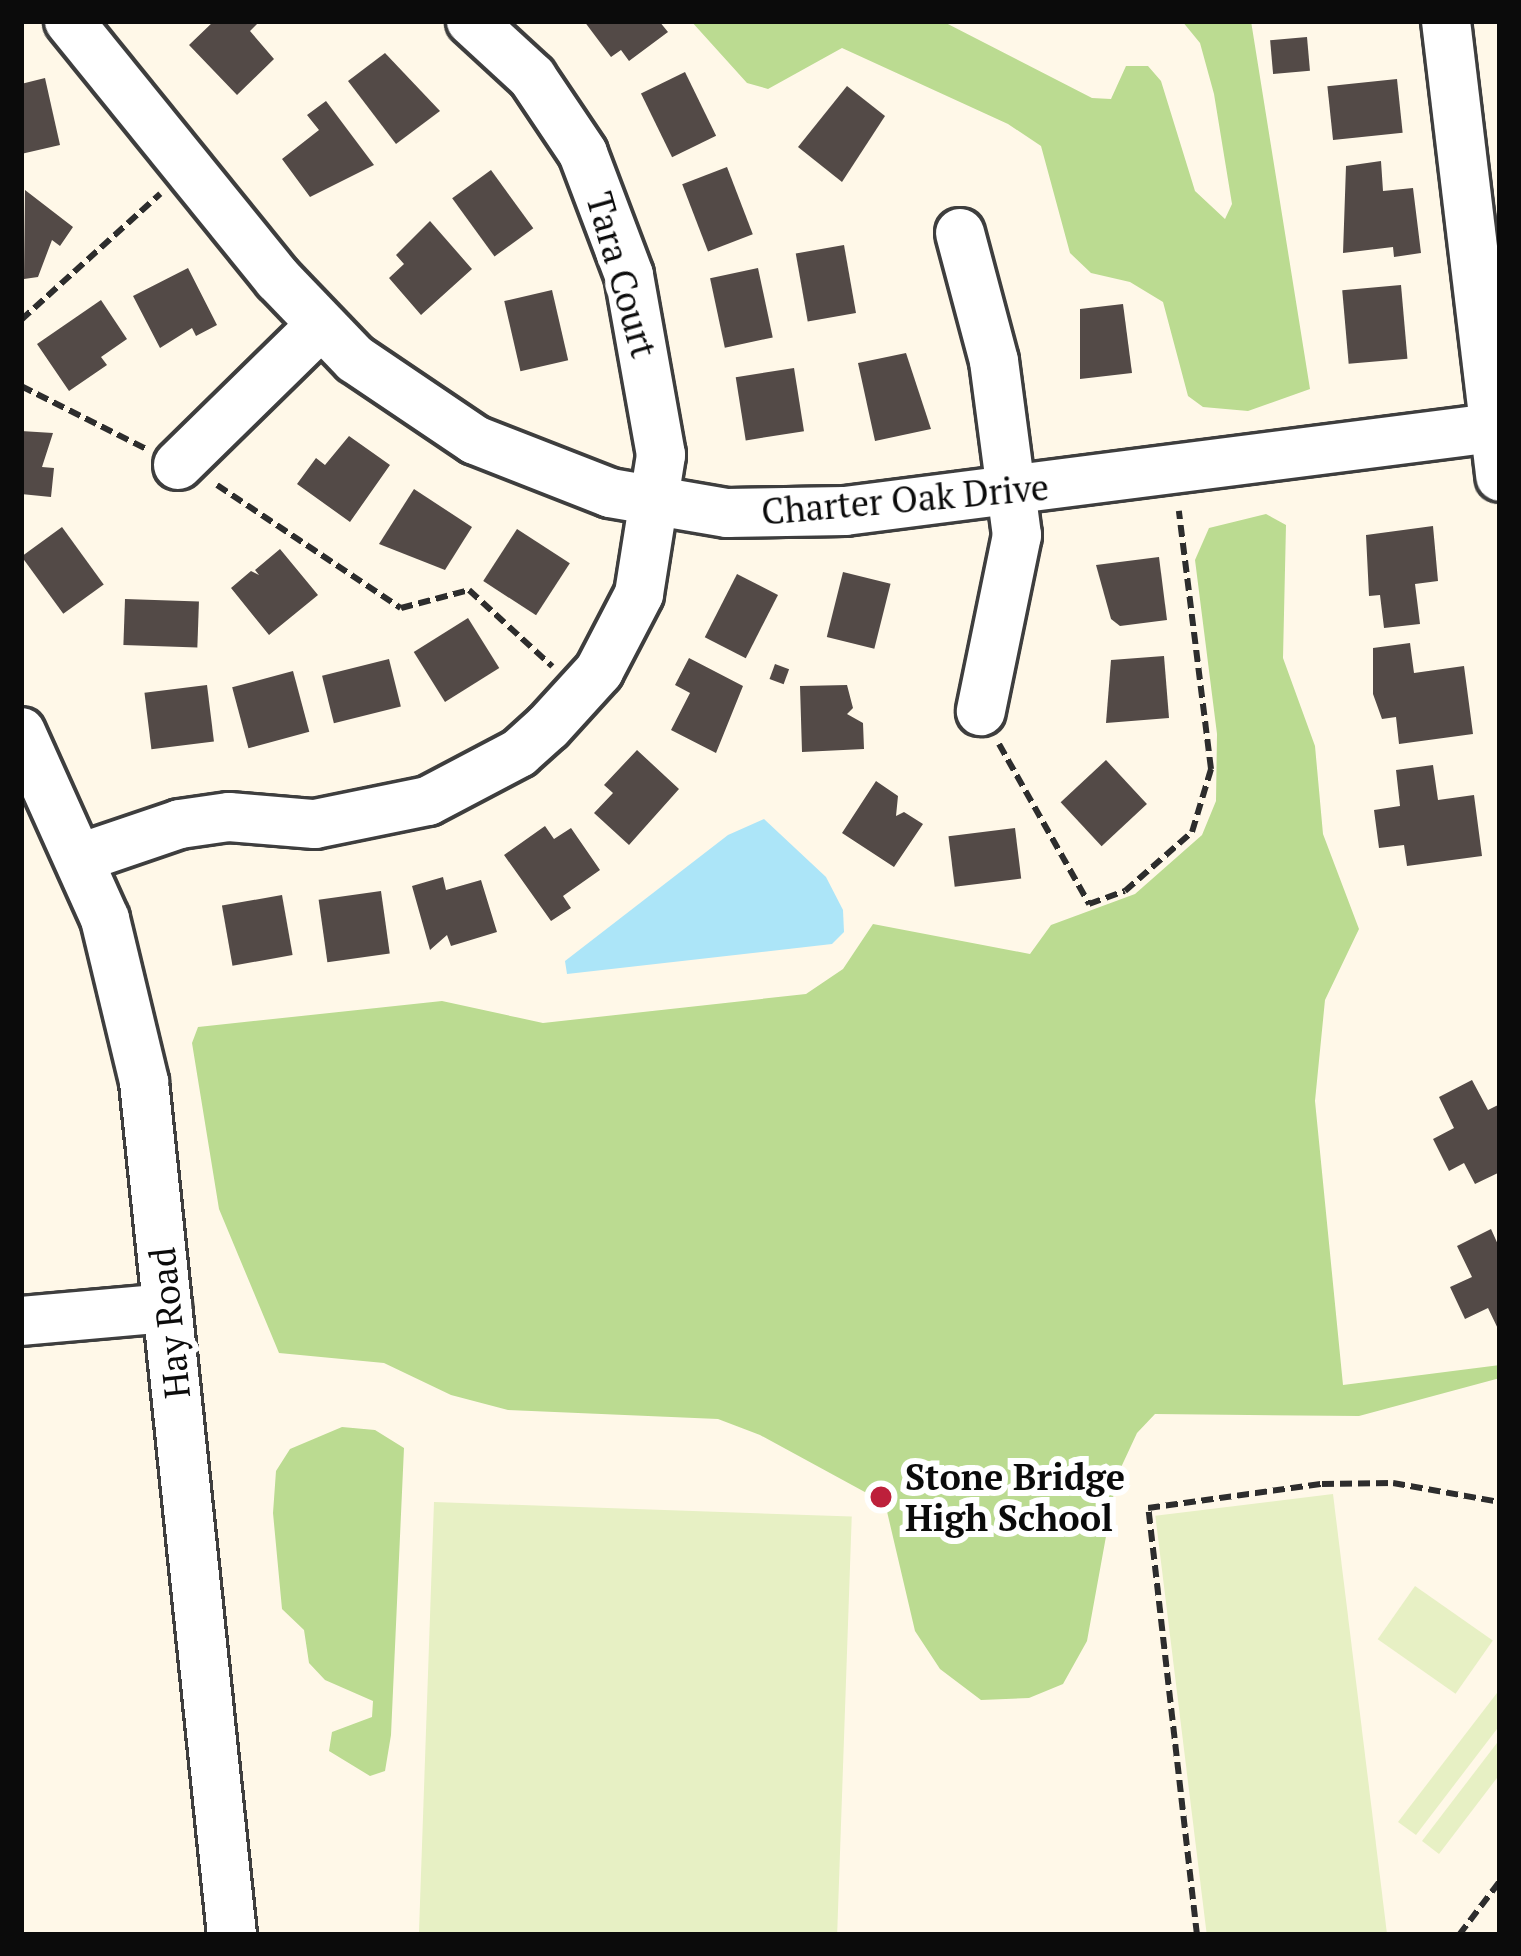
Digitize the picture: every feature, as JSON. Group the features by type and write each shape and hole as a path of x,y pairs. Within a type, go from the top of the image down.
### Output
{"street":[{"name":"Charter Oak Drive","path":"69,21 320,326 393,389 475,440 563,479 659,502 797,514 1015,491 1497,428"},
{"name":"Tara Court","path":"83,857 180,824 229,818 315,824 428,801 518,753 581,693 639,594 659,502 658,413 610,212 532,76 471,21"},
{"path":"1446,21 1500,477"},
{"path":"960,233 994,362 1015,491 1013,579 981,711"},
{"path":"178,465 320,326"},
{"name":"Hay Road","path":"21,732 83,857 127,994 144,1082 232,1935"},
{"path":"21,1321 167,1308"}],"path":[{"path":"21,320 189,167"},
{"path":"21,386 250,501 401,608 469,590 581,693"},
{"path":"981,711 1089,904 1125,891 1164,862 1192,832 1210,769 1178,511"},
{"path":"1197,1935 1148,1508 1370,1483 1500,1502"},
{"path":"1460,1935 1500,1881"}],"green space":[{"path":"691,21 942,21 1092,98 1111,99 1126,66 1148,66 1161,81 1195,191 1225,219 1232,204 1214,94 1200,43 1182,21 1251,21 1310,389 1248,411 1203,407 1188,396 1163,302 1130,282 1091,273 1070,253 1041,146 1008,124 842,48 768,89 747,83"},
{"path":"1266,514 1286,525 1283,658 1315,746 1323,834 1359,929 1325,1000 1315,1101 1343,1385 1500,1365 1500,1378 1359,1416 1155,1414 1137,1433 1117,1476 1087,1641 1063,1684 1029,1698 981,1700 940,1669 915,1631 885,1503 760,1435 718,1419 508,1410 451,1395 384,1363 279,1353 219,1209 192,1043 198,1027 442,1001 543,1023 806,994 843,969 873,924 1030,954 1051,925 1135,894 1202,835 1216,801 1217,734 1195,560 1209,528"},
{"path":"342,1427 375,1430 404,1448 391,1735 385,1771 370,1776 329,1751 332,1732 372,1717 373,1701 325,1680 309,1663 304,1630 282,1609 273,1513 276,1471 290,1449"},
{"path":"1333,1494 1387,1935 1207,1935 1155,1516"},
{"path":"434,1502 852,1517 837,1935 419,1935"},
{"path":"1415,1586 1493,1640 1456,1694 1378,1639"},
{"path":"1500,1689 1500,1725 1416,1835 1398,1822"},
{"path":"1500,1739 1500,1774 1439,1854 1422,1841"}],"water":[{"path":"764,819 826,877 843,910 844,932 832,944 567,974 565,961 728,835"}],"building":[{"path":"214,21 260,21 250,31 274,59 237,95 189,45"},
{"path":"584,21 659,21 668,32 629,61 621,50 611,57"},
{"path":"1307,37 1310,71 1273,74 1270,40"},
{"path":"385,53 440,111 396,144 348,81"},
{"path":"685,72 716,136 672,157 641,93"},
{"path":"45,78 60,145 21,154 21,84"},
{"path":"1397,79 1403,133 1333,140 1327,86"},
{"path":"847,86 885,116 842,182 798,147"},
{"path":"326,101 374,165 310,197 282,159 319,130 307,115"},
{"path":"1381,161 1383,191 1413,188 1421,253 1394,257 1393,247 1343,253 1346,166"},
{"path":"727,167 753,234 708,251 682,184"},
{"path":"491,170 533,228 494,256 452,198"},
{"path":"25,190 73,227 60,246 52,240 38,277 24,279"},
{"path":"430,221 472,269 421,315 389,278 404,264 396,255"},
{"path":"844,245 856,313 808,321 796,254"},
{"path":"188,268 217,325 196,336 192,328 160,348 133,296"},
{"path":"758,268 773,337 725,348 710,278"},
{"path":"1401,285 1407,359 1349,364 1342,290"},
{"path":"552,290 568,360 520,371 504,301"},
{"path":"101,300 127,339 101,357 107,365 69,391 37,344"},
{"path":"1123,304 1132,373 1080,379 1080,309"},
{"path":"906,353 931,429 875,441 858,363"},
{"path":"794,368 804,431 746,440 736,377"},
{"path":"21,431 53,433 42,467 54,468 51,497 21,494"},
{"path":"349,436 390,465 350,522 297,484 316,458 325,465"},
{"path":"414,489 472,527 445,570 379,544"},
{"path":"1433,526 1438,581 1415,584 1420,624 1384,628 1380,595 1369,596 1366,535"},
{"path":"62,527 104,584 63,614 22,556"},
{"path":"517,529 570,563 536,615 483,581"},
{"path":"280,549 318,595 269,635 231,588 251,571 259,575 255,570"},
{"path":"1159,557 1167,620 1120,626 1111,619 1096,565"},
{"path":"843,572 891,584 874,649 827,637"},
{"path":"737,574 778,595 746,658 705,637"},
{"path":"125,599 199,602 197,648 123,645"},
{"path":"468,618 499,668 445,702 414,652"},
{"path":"1410,643 1414,673 1464,666 1473,734 1399,744 1396,717 1382,719 1373,694 1373,648"},
{"path":"1164,656 1169,718 1106,723 1111,660"},
{"path":"689,658 743,686 716,753 671,730 690,693 675,685"},
{"path":"389,659 401,707 334,723 322,676"},
{"path":"775,664 789,669 784,684 770,679"},
{"path":"293,671 309,732 248,748 232,687"},
{"path":"207,685 214,742 151,749 144,693"},
{"path":"847,685 853,708 847,714 863,723 864,749 802,752 800,686"},
{"path":"637,750 679,789 629,845 594,813 613,793 604,785"},
{"path":"1106,760 1147,804 1102,846 1061,802"},
{"path":"1433,765 1438,800 1474,795 1482,856 1407,866 1404,845 1379,848 1374,810 1400,806 1396,770"},
{"path":"876,781 898,796 896,816 904,812 923,824 894,867 842,833"},
{"path":"545,826 554,839 571,828 600,870 563,896 571,908 551,921 504,855"},
{"path":"1015,828 1021,879 955,887 948,836"},
{"path":"443,877 446,890 481,880 497,932 451,946 447,935 430,950 412,886"},
{"path":"381,891 390,953 327,962 319,900"},
{"path":"282,895 293,955 233,966 222,906"},
{"path":"1472,1080 1488,1110 1500,1104 1500,1172 1475,1184 1464,1163 1449,1171 1433,1139 1454,1128 1439,1097"},
{"path":"1491,1229 1500,1249 1500,1333 1488,1308 1465,1319 1450,1287 1472,1277 1457,1246"}],"place":[{"name":"Stone Bridge High School","path":"881,1497"}]}
